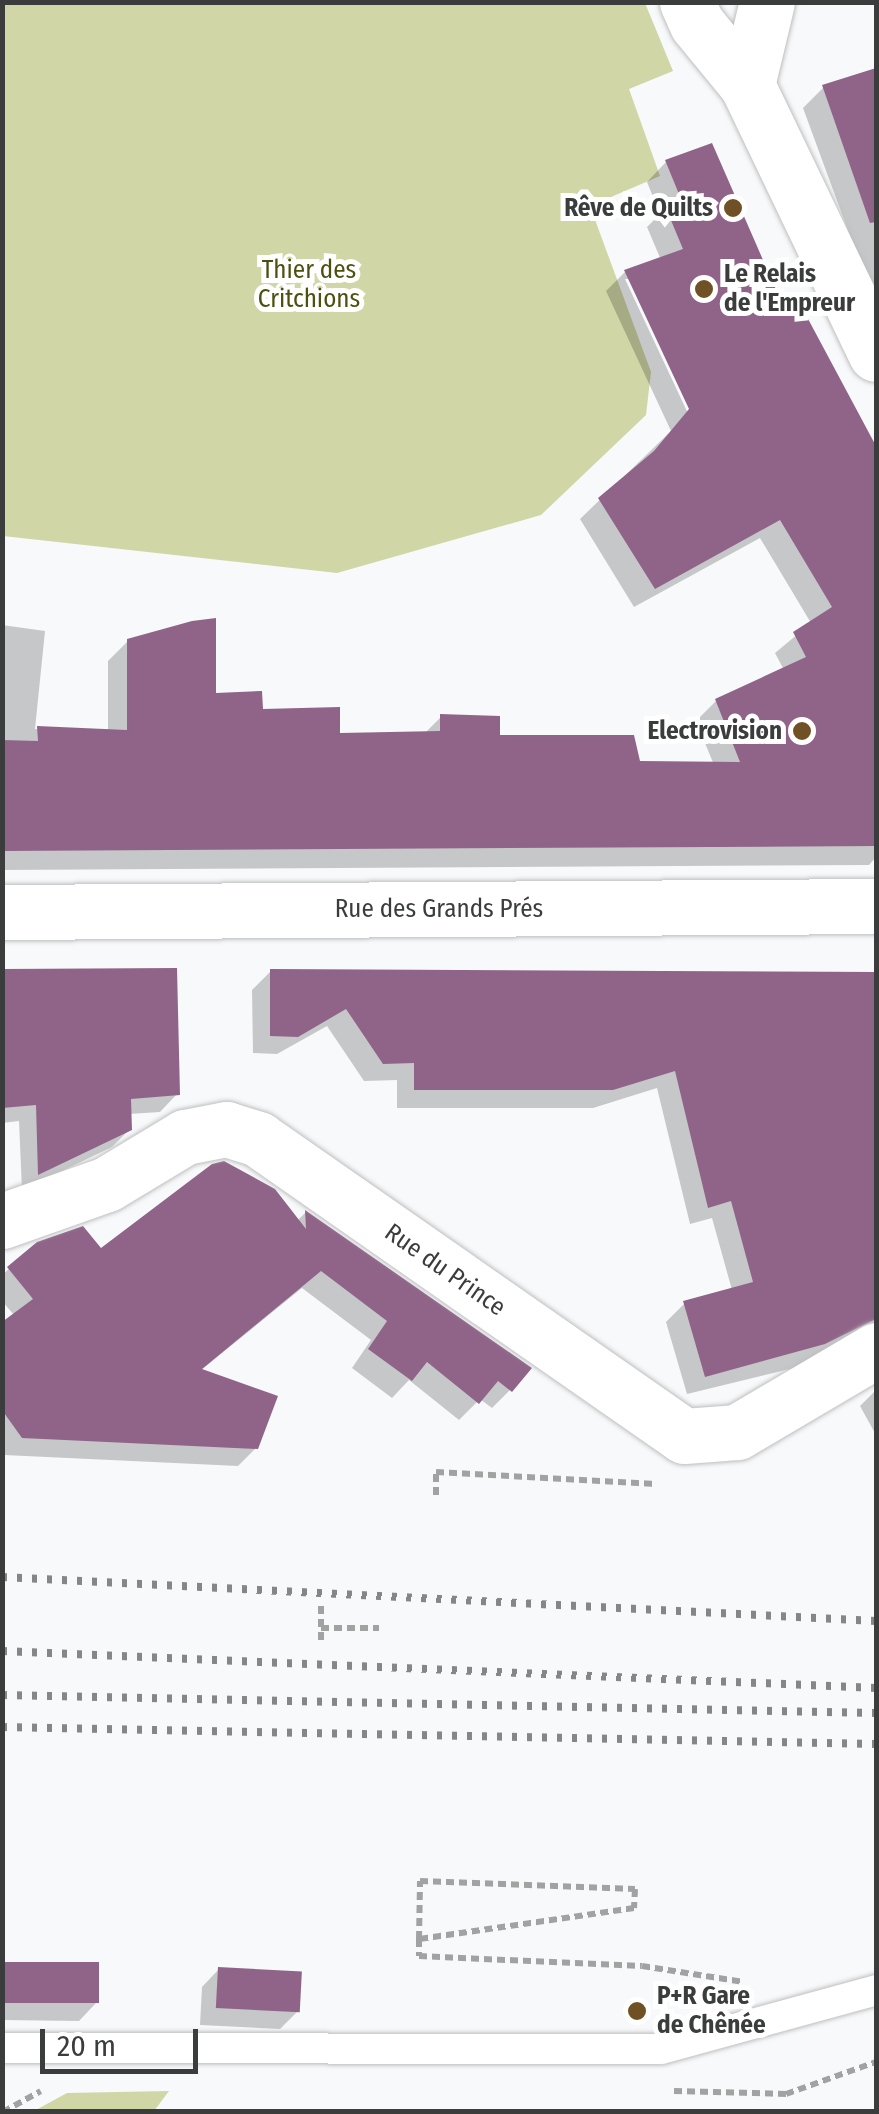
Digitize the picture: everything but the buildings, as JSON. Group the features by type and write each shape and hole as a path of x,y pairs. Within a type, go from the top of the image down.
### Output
{"street":[{"path":"687,2 697,24 747,84 876,354"},
{"path":"747,84 767,2"},
{"name":"Rue des Grands Prés","path":"2,912 876,906"},
{"name":"Rue du Prince","path":"2,1221 108,1184 185,1137 226,1130 258,1139 684,1436"},
{"path":"684,1436 737,1432 876,1350"}],"lane":[{"path":"2,2048 661,2049 876,1990"}],"path":[{"path":"436,1495 436,1472 683,1485 684,1436"},
{"path":"321,1606 321,1644"},
{"path":"321,1628 379,1628"},
{"path":"419,1939 634,1908 635,1890 420,1881 418,1956 642,1966 752,1983"},
{"path":"728,2092 786,2094 876,2062"}],"green space":[{"name":"Thier des Critchions","path":"3,2 645,3 673,71 629,89 660,176 590,206 651,372 646,415 541,515 337,573 3,536"},
{"path":"169,2091 154,2111 34,2111 67,2093"}],"railway":[{"path":"2,1577 876,1621"},
{"path":"2,1651 876,1688"},
{"path":"2,1695 876,1713"},
{"path":"2,1727 876,1744"}],"place":[{"name":"Rêve de Quilts","path":"733,208"},
{"name":"Le Relais de l'Empreur","path":"704,289"},
{"name":"Electrovision","path":"802,731"},
{"name":"P+R Gare de Chênée","path":"637,2011"}]}
